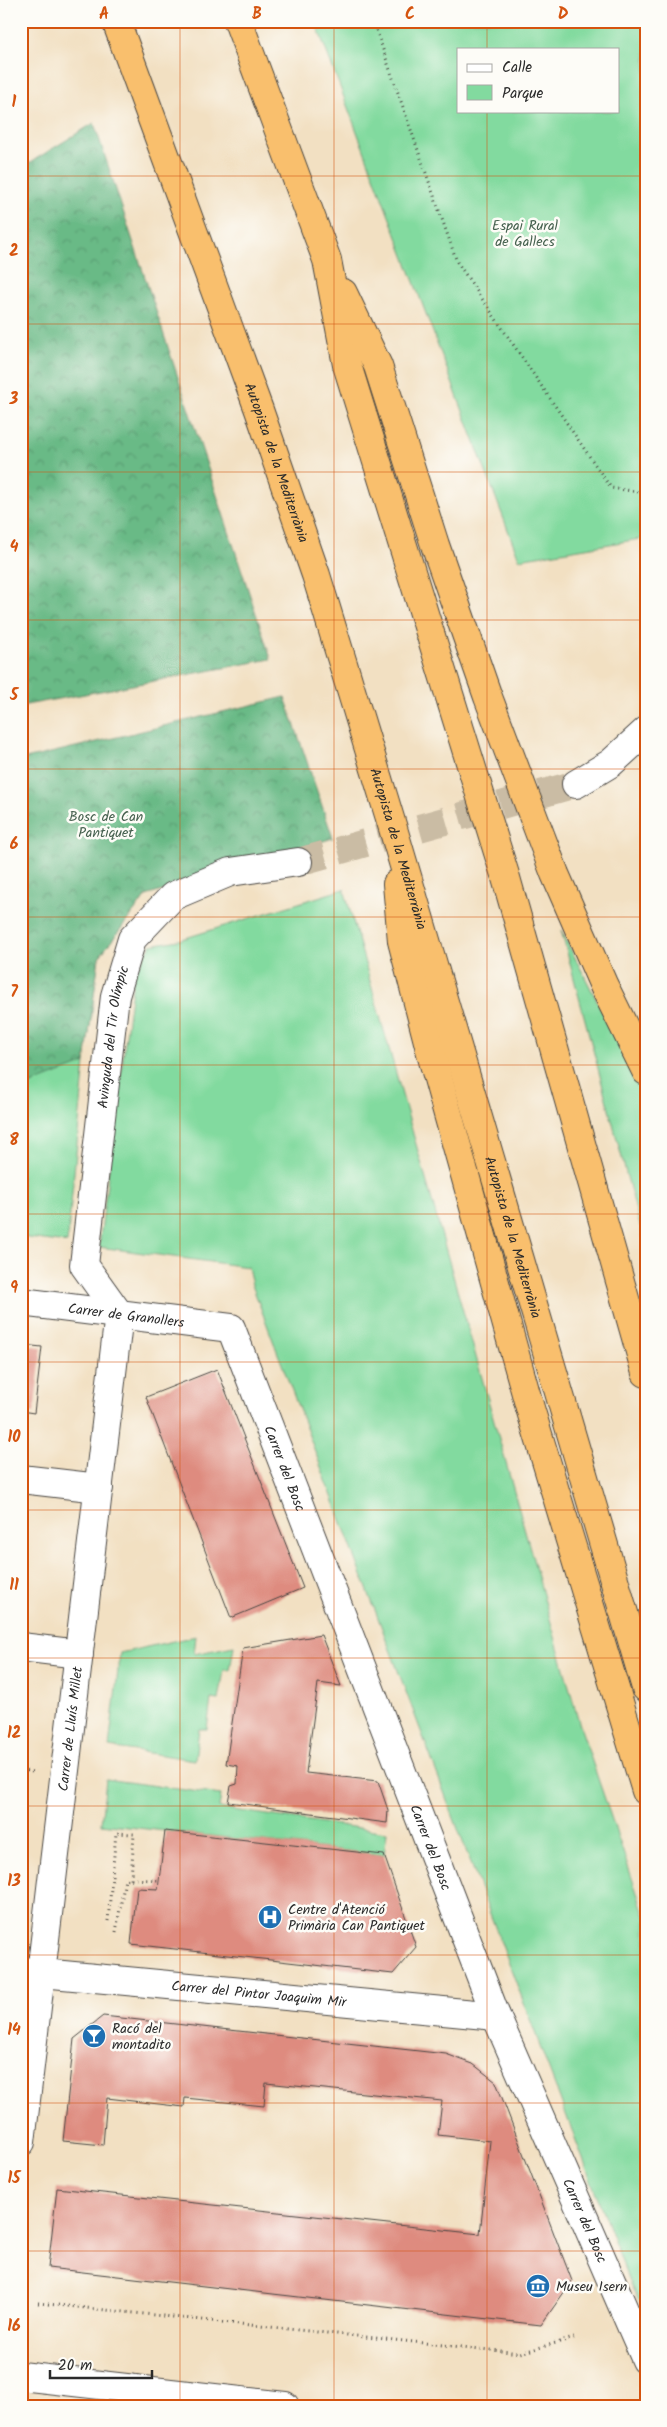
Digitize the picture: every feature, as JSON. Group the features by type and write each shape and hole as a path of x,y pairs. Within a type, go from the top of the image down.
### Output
{"highway":[{"name":"Autopista de la Mediterrània","path":"116,21 260,410 316,575 363,735 392,825 646,1688"},
{"path":"238,21 327,260 378,366 435,545 488,697 555,874 604,986 646,1071"},
{"path":"327,260 347,365 509,888 646,1373"},
{"path":"392,825 402,941 432,1057 525,1390 646,1791"}],"street":[{"path":"576,784 611,763 646,731"},
{"name":"Avinguda del Tir Olímpic","path":"120,1314 84,1265 115,996 132,939 172,896 230,872 298,862"},
{"name":"Carrer de Granollers","path":"21,1302 231,1328"},
{"name":"Carrer de Lluís Millet","path":"21,2142 31,1972 80,1654 120,1314"},
{"name":"Carrer del Bosc","path":"231,1328 496,2016 646,2360"},
{"path":"21,1479 99,1488"},
{"path":"21,1647 80,1654"},
{"name":"Carrer del Pintor Joaquim Mir","path":"31,1972 496,2016"},
{"path":"21,2376 284,2406"}],"path":[{"path":"373,21 457,262 612,488 646,493"},
{"path":"108,1921 116,1833 134,1834 131,1879"},
{"path":"116,1932 125,1879 159,1880"},
{"path":"38,2302 520,2353 574,2338"}],"green space":[{"name":"Espai Rural de Gallecs","path":"315,21 646,21 646,538 519,559"},
{"path":"94,123 271,659 21,706 21,168"},
{"name":"Bosc de Can Pantiquet","path":"285,697 333,838 146,896 99,957 85,1063 21,1088 21,760"},
{"path":"21,760 146,896 99,957 85,1063 67,1243 21,1237"},
{"path":"344,889 581,1729 646,1919 646,2313 631,2286 252,1285 248,1267 99,1247 134,973 151,945 179,940"},
{"path":"561,930 646,1097 646,1248"},
{"path":"196,1636 194,1654 234,1646 230,1670 224,1670 219,1700 211,1699 207,1729 199,1729 195,1760 109,1747 120,1653"},
{"path":"106,1779 221,1795 219,1808 387,1832 384,1855 101,1824"}],"building":[{"path":"23,1345 42,1347 34,1413 21,1411 21,1356"},
{"path":"217,1369 303,1588 231,1618 146,1397"},
{"path":"321,1635 341,1686 318,1683 306,1773 378,1781 388,1810 387,1823 228,1802 231,1786 237,1784 238,1766 226,1764 243,1648"},
{"name":"Centre d'Atenció Primària Can Pantiquet","path":"165,1831 384,1855 416,1947 393,1974 131,1944 137,1888 158,1889"},
{"path":"103,2016 446,2054 473,2064 496,2082 572,2281 541,2325 48,2268 57,2188 480,2234 490,2141 438,2135 442,2101 266,2083 264,2106 185,2098 184,2107 107,2098 103,2145 63,2141 74,2039"}],"tunnel":[{"path":"298,862 576,784"}],"place":[{"name":"Centre d'Atenció Primària Can Pantiquet","path":"270,1917"},
{"name":"Racó del montadito","path":"94,2036"},
{"name":"Museu Isern","path":"538,2286"}]}
